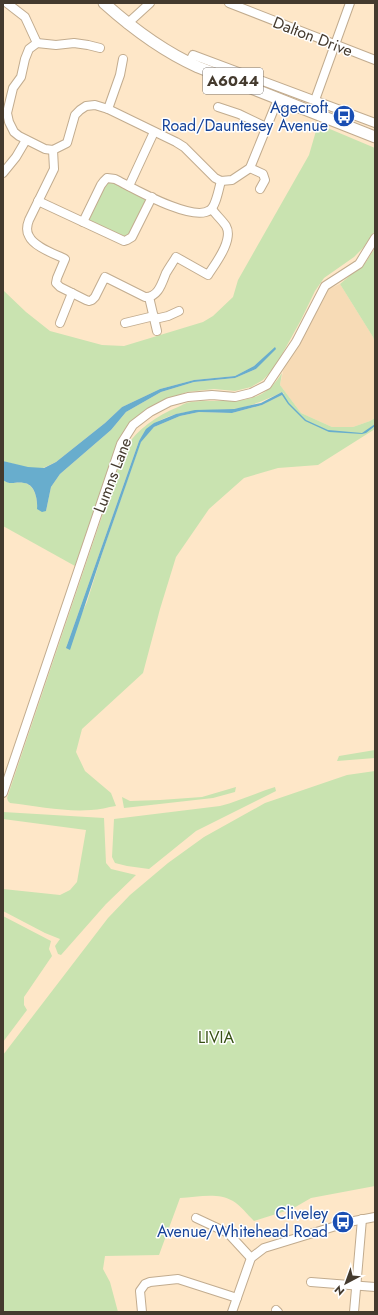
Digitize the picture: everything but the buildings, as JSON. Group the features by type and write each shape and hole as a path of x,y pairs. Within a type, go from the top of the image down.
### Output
{"main road":[{"name":"A6044","path":"104,3 127,24 155,44 189,63 375,137"}],"street":[{"path":"7,3 25,17 37,43"},
{"path":"127,24 150,3"},
{"name":"Dalton Drive","path":"229,3 375,60"},
{"path":"315,100 350,3"},
{"path":"97,44 74,43 56,45 37,43 29,49 21,77 13,88 7,113 14,132 26,140 45,149 53,150 67,142 75,115 86,106 95,105 184,147 215,178 221,181 232,180 250,168 278,99"},
{"path":"189,63 193,55 375,123"},
{"path":"108,110 120,75 123,58"},
{"path":"218,107 239,114 266,127"},
{"path":"129,186 154,132"},
{"path":"3,173 16,157 26,140"},
{"path":"53,150 54,169 28,223 28,235 32,241 41,247 65,259 56,278 56,283 60,287 89,301 92,300 105,277 142,296 149,297 160,289 167,272 176,257 208,275 226,245 228,234 226,227 212,209"},
{"path":"250,168 263,174 265,180 260,189"},
{"path":"83,222 97,192 105,179 112,178 175,208 190,213 204,212 212,209 221,181"},
{"path":"38,201 124,241 132,237 135,233 152,197"},
{"name":"Lumns Lane","path":"3,793 121,444 134,425 150,412 169,402 188,397 212,395 235,397 251,393 267,385 296,342 325,286 359,264 375,238"},
{"path":"60,324 72,293"},
{"path":"149,297 157,331"},
{"path":"125,323 168,316 179,311"},
{"path":"232,1312 251,1258 268,1246 349,1222 375,1217"},
{"path":"196,1218 228,1233 251,1258"},
{"path":"354,1312 362,1219"},
{"path":"142,1312 140,1291 142,1286 150,1282 178,1279 237,1298"},
{"path":"311,1282 375,1287"}],"shaded area":[{"path":"340,284 373,337 375,343 375,418 353,427 332,427 301,413 280,385 284,367 326,290"}],"green space":[{"path":"318,124 375,148 375,231 363,248 354,257 324,278 315,291 275,367 263,380 251,387 235,391 214,389 187,392 167,399 148,409 117,443 75,566 3,526 3,480 9,483 25,483 31,486 37,504 46,511 51,487 60,474 111,430 126,412 161,392 194,382 235,378 256,369 275,348 254,366 235,376 194,380 160,389 122,407 105,423 56,462 43,468 28,468 3,461 3,289 26,312 50,331 102,345 124,346 203,322 213,316 233,297 238,280 309,155"},
{"path":"107,180 150,198 127,239 85,221"},
{"path":"375,248 375,343 373,337 340,284 366,262"},
{"path":"282,373 280,385 301,413 332,427 353,427 375,418 375,429 318,465 278,468 244,478 209,509 176,557 143,673 82,729 76,752 85,771 111,793 116,806 94,810 71,810 10,803 7,798 125,448 130,441 148,424 162,415 185,404 198,401 230,401 250,399 267,390 275,383","holes":["282,392 284,394 262,405 232,413 199,412 180,416 154,427 141,441 87,602 66,648 139,441 148,429 155,423 174,415 193,411 246,407"]},
{"path":"375,750 375,758 337,761 339,756"},
{"name":"LIVIA","path":"375,771 375,1186 311,1198 292,1209 254,1221 239,1205 227,1198 207,1196 180,1198 159,1255 105,1256 103,1269 110,1282 118,1312 3,1312 3,1055 108,918 130,895 168,863 204,837 265,803 347,775"},
{"path":"236,787 235,792 213,798 124,808 122,797 130,801 202,797"},
{"path":"275,787 276,791 196,831 149,869 115,863 112,857 114,819 220,806"},
{"path":"3,812 104,818 106,863 111,869 136,875 106,904 61,955 58,954 55,946 60,939 45,933 3,911 3,889 60,895 70,890 77,882 86,830 3,819"},
{"path":"3,916 51,941 49,949 52,956 24,997 24,1005 27,1010 3,1042"}],"water":[{"path":"275,347 276,349 256,369 235,378 194,382 161,392 126,412 111,430 60,474 51,487 46,511 42,512 37,509 35,493 31,486 24,483 8,483 3,480 3,461 28,467 44,468 56,462 105,423 122,407 160,389 194,380 235,376 254,366"},
{"path":"282,392 289,403 306,420 328,430 362,433 375,424 375,426 366,433 362,434 329,432 305,421 288,404 282,395 262,405 232,413 199,412 180,416 154,427 141,442 70,650 66,648 139,441 146,429 154,423 176,414 195,410 234,409 261,403"}],"place":[{"name":"Agecroft Road/Dauntesey Avenue","path":"344,116"},
{"name":"Cliveley Avenue/Whitehead Road","path":"343,1222"}]}
